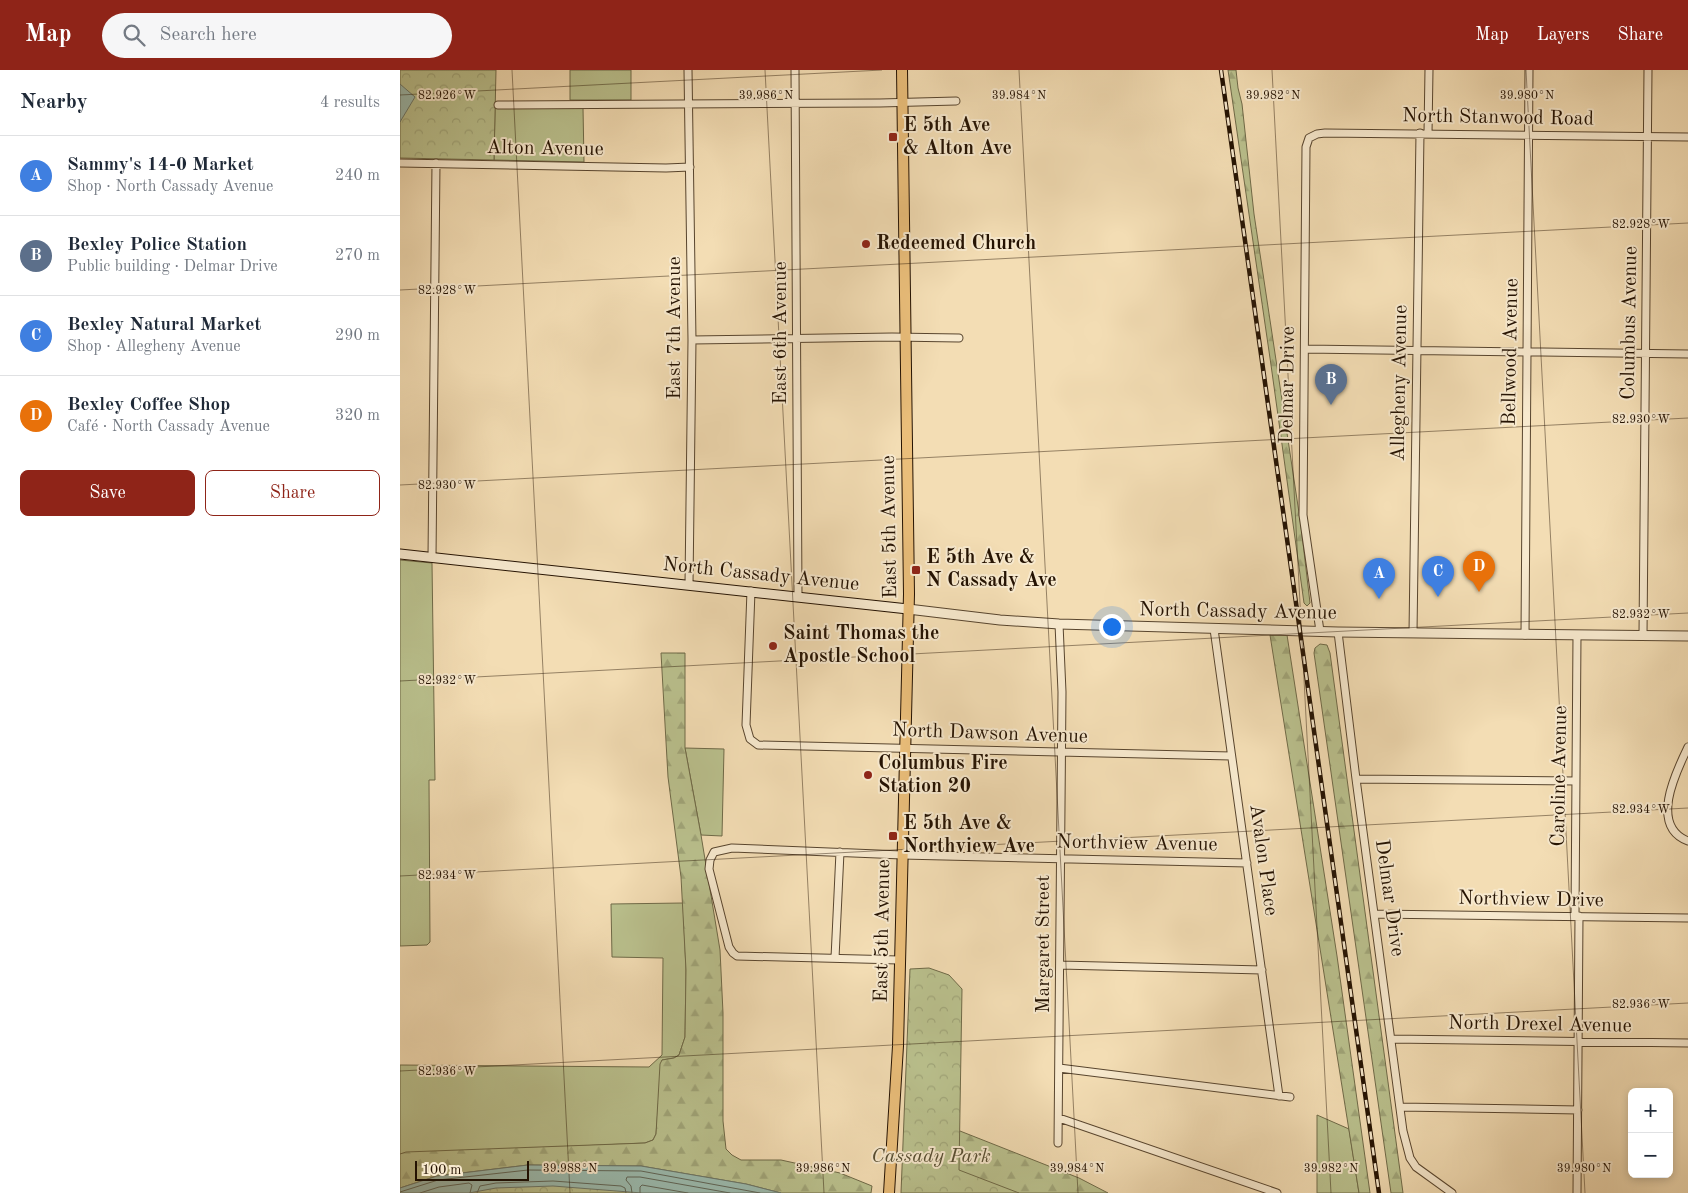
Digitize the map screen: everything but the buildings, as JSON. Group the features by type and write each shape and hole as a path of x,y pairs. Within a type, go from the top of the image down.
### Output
{"main road":[{"name":"East 5th Avenue","path":"889,1193 898,1046 908,608 902,70"}],"street":[{"name":"East 7th Avenue","path":"688,70 692,340 689,585"},
{"name":"East 6th Avenue","path":"795,70 798,596"},
{"name":"Allegheny Avenue","path":"1413,633 1417,351 1424,133 1429,70"},
{"name":"Bellwood Avenue","path":"1525,634 1529,70"},
{"name":"Columbus Avenue","path":"1643,636 1648,70"},
{"path":"498,105 956,101"},
{"name":"North Stanwood Road","path":"1310,138 1317,134 1325,133 1688,137"},
{"name":"Delmar Drive","path":"1310,138 1306,147 1304,515 1320,631"},
{"name":"Alton Avenue","path":"400,163 690,167"},
{"path":"432,557 436,163"},
{"path":"692,340 959,338"},
{"path":"1305,350 1688,354"},
{"name":"North Cassady Avenue","path":"400,554 908,608 1000,620 1059,624 1338,632 1688,636"},
{"name":"North Dawson Avenue","path":"751,591 746,725 750,739 758,745 1231,756"},
{"name":"Margaret Street","path":"1058,1143 1062,692 1059,624"},
{"name":"Avalon Place","path":"1214,629 1279,1096"},
{"name":"Delmar Drive","path":"1338,632 1400,1107 1408,1149 1416,1167 1452,1193"},
{"name":"Caroline Avenue","path":"1577,1193 1576,781 1578,635"},
{"path":"1688,747 1669,793 1669,818 1672,830 1677,836 1688,841"},
{"path":"1356,779 1576,781"},
{"name":"Northview Avenue","path":"835,958 737,956 733,953 726,941 709,869 710,860 714,852 732,848 902,855 1247,863"},
{"path":"840,852 835,958 899,960"},
{"name":"Northview Drive","path":"1374,914 1688,918"},
{"path":"1060,965 1262,970"},
{"name":"North Drexel Avenue","path":"1392,1039 1688,1042"},
{"path":"1059,1068 1290,1097"},
{"path":"1400,1107 1578,1110"},
{"path":"1058,1118 1277,1193"}],"green space":[{"path":"400,70 496,70 494,160 400,158"},
{"path":"570,70 631,70 631,100 570,100"},
{"path":"1228,70 1236,70 1242,104 1254,214 1301,526 1310,603 1307,606 1304,603"},
{"path":"495,108 583,108 584,162 494,160"},
{"path":"400,560 432,563 435,780 429,780 430,942 427,945 400,946"},
{"path":"1270,635 1287,635 1337,956 1370,1193 1359,1193"},
{"path":"1320,644 1327,645 1330,653 1403,1193 1391,1193 1314,653 1315,648"},
{"path":"661,653 685,653 685,748 720,950 723,1013 723,1121 726,1149 741,1160 781,1160 840,1173 872,1186 871,1193 781,1193 746,1184 641,1166 528,1165 437,1176 400,1188 400,1154 406,1152 645,1143 653,1140 656,1134 660,1064 662,1060 679,1055 685,1037 686,970 681,877 668,777"},
{"path":"685,748 724,749 722,836 701,835"},
{"path":"683,903 686,970 685,1037 679,1055 662,1060 656,1134 653,1140 645,1143 400,1154 400,1065 649,1067 662,1055 663,958 612,957 611,904"},
{"name":"Cassady Park","path":"929,968 949,975 962,989 959,1170 1019,1193 901,1193 910,969"},
{"path":"1317,1115 1349,1129 1359,1193 1317,1193"},
{"path":"960,1131 1079,1178 1108,1193 901,1193"},
{"path":"468,1180 686,1193 422,1193"}],"water":[{"path":"400,84 415,97 400,122"},
{"path":"528,1165 641,1166 746,1184 781,1193 642,1193 553,1186 496,1188 469,1193 400,1193 400,1188 437,1176"}],"railway":[{"path":"1221,70 1379,1193"}],"place":[{"name":"E 5th Ave & Alton Ave","path":"893,137"},
{"name":"Redeemed Church","path":"866,244"},
{"name":"Bexley Police Station","path":"1331,405"},
{"name":"E 5th Ave & N Cassady Ave","path":"916,570"},
{"name":"Bexley Coffee Shop","path":"1479,592"},
{"name":"Bexley Natural Market","path":"1438,597"},
{"name":"Sammy's 14-0 Market","path":"1379,599"},
{"name":"Saint Thomas the Apostle School","path":"773,646"},
{"name":"Columbus Fire Station 20","path":"868,775"},
{"name":"E 5th Ave & Northview Ave","path":"893,836"}]}
